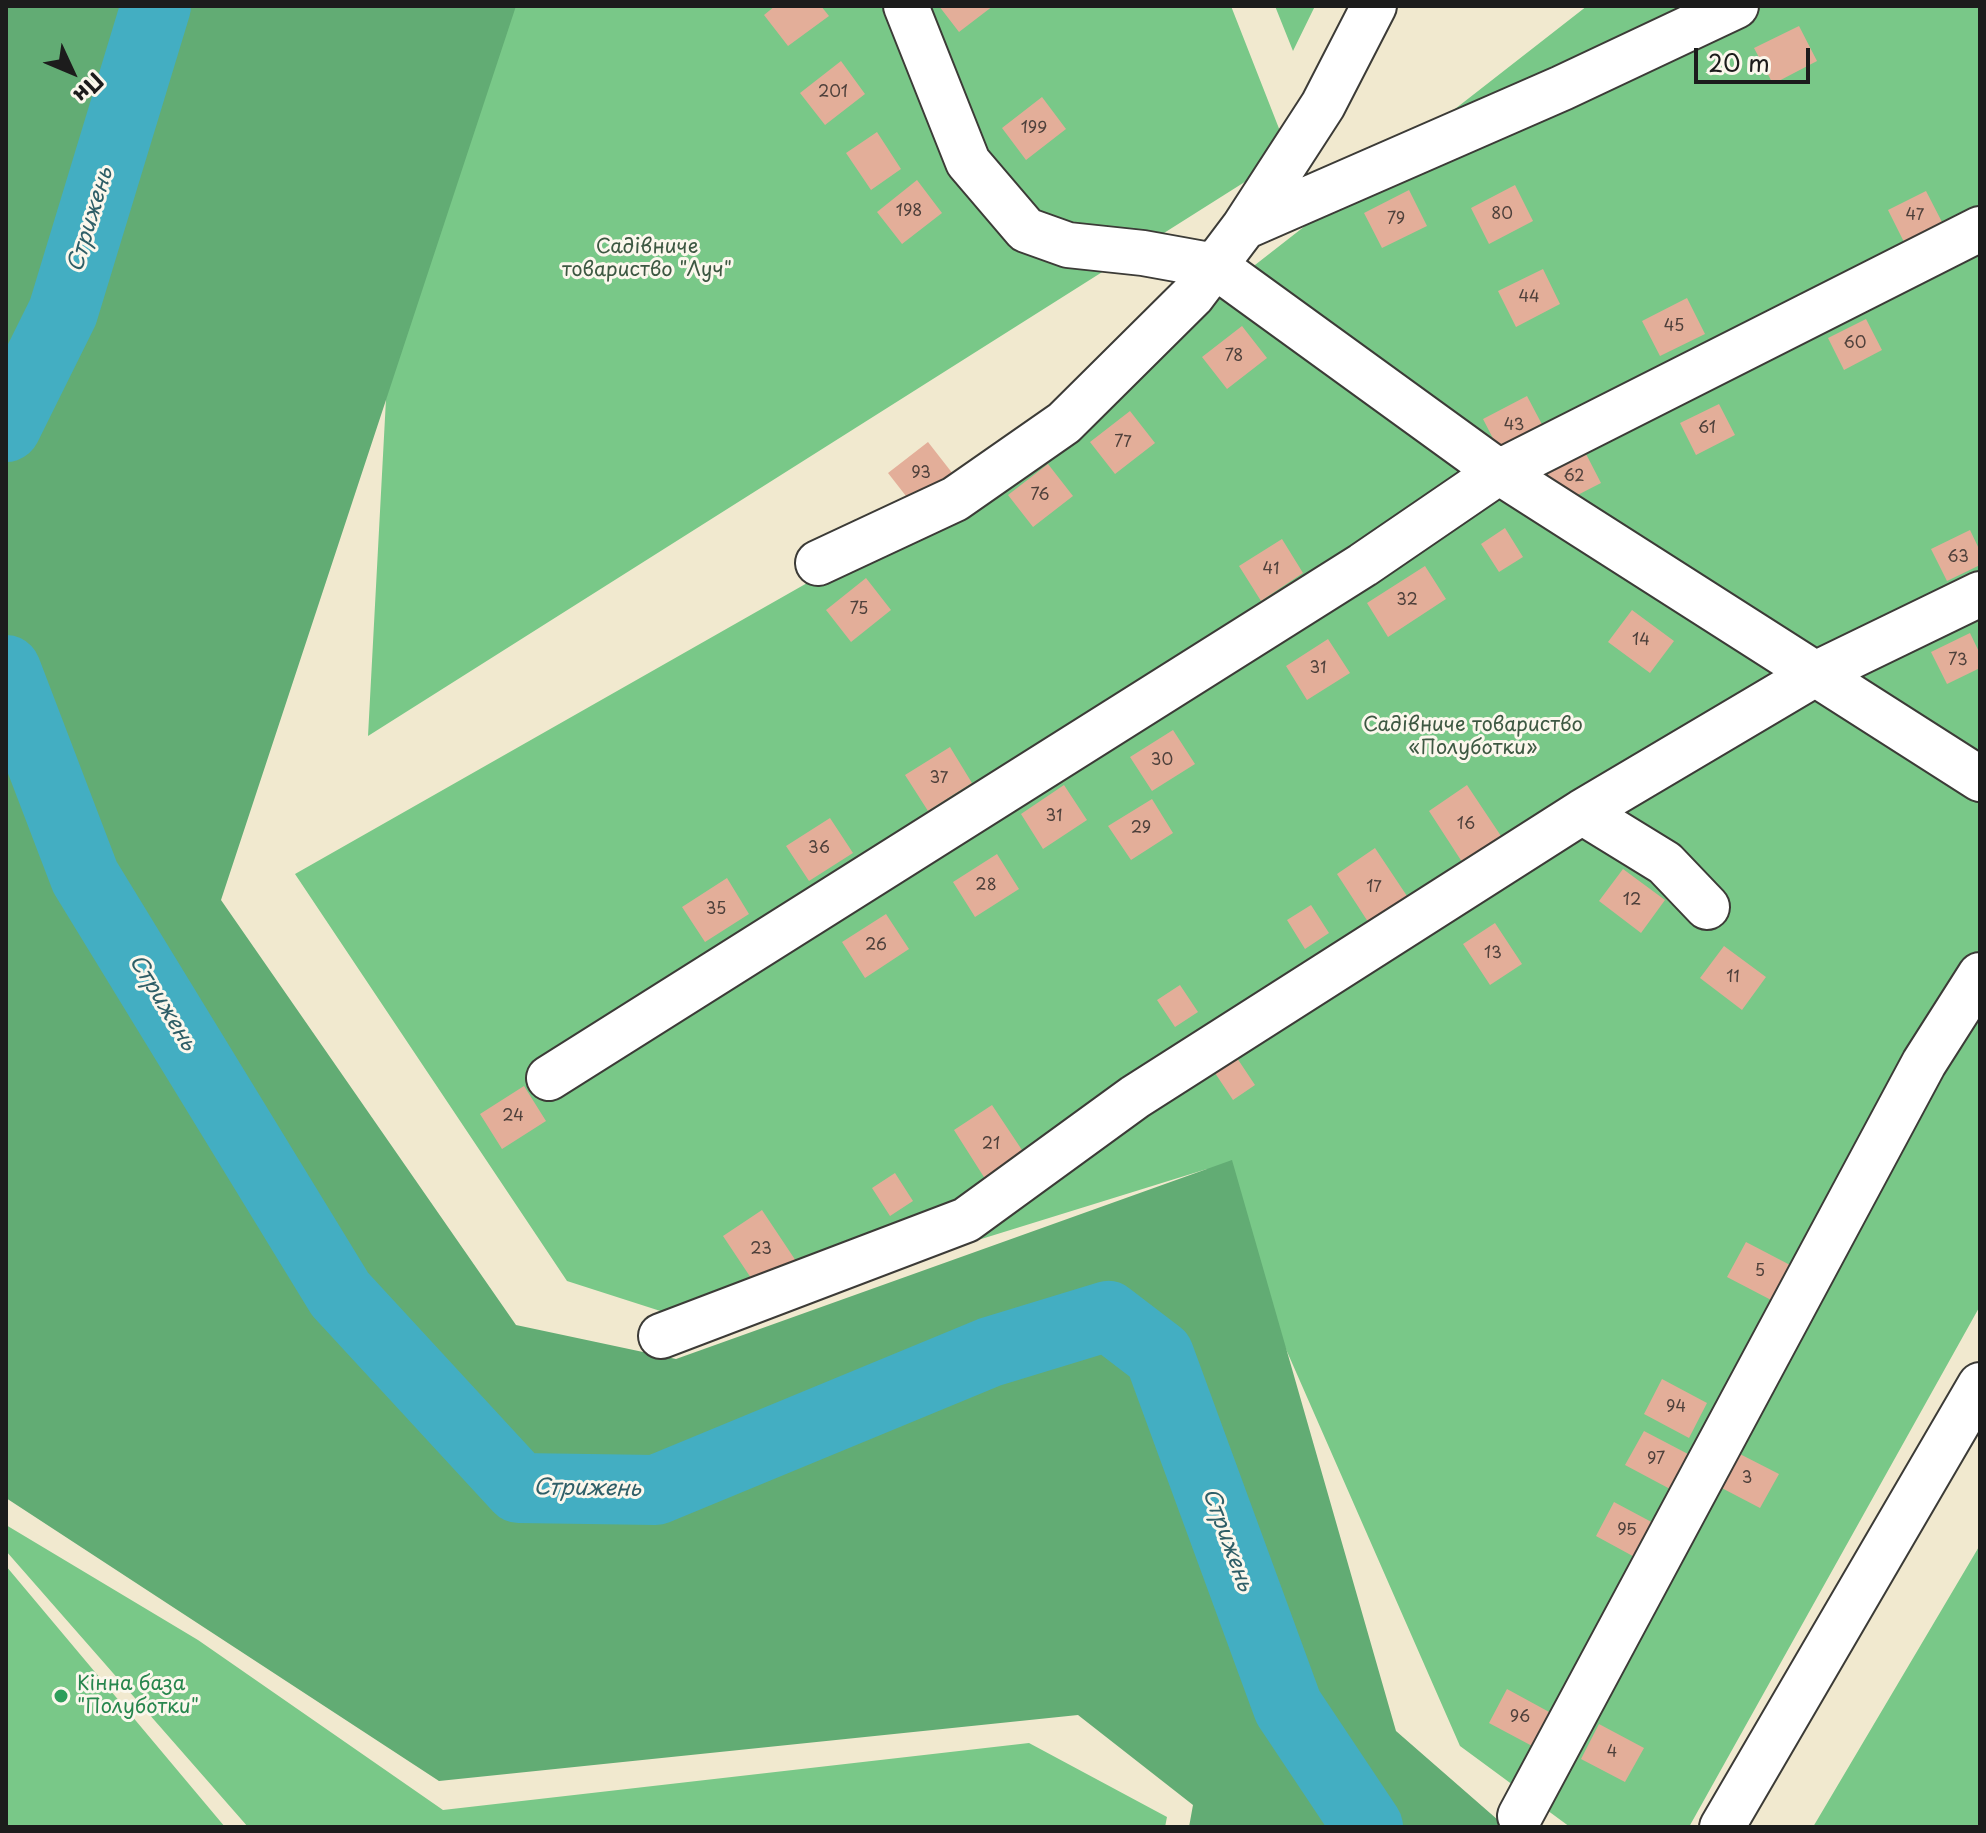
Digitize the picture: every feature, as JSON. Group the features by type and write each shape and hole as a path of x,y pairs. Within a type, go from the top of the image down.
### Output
{"street":[{"path":"906,6 968,162 1026,230 1068,245 1143,253 1215,266 1499,472 1980,779"},
{"path":"818,563 955,499 1064,423 1192,296 1244,227 1323,105 1374,6"},
{"path":"1244,227 1562,88 1736,6"},
{"path":"549,1078 1363,565 1499,472 1980,229"},
{"path":"661,1336 966,1220 1135,1097 1582,812 1815,674 1980,594"},
{"path":"1582,812 1665,863 1707,907"},
{"path":"1520,1816 1924,1063 1980,975"},
{"path":"1722,1827 1980,1385"}],"green space":[{"path":"6,6 516,6 221,900 516,1325 676,1359 1232,1160 1396,1731 1506,1827 1189,1827 1193,1805 1078,1715 439,1781 6,1498"},
{"name":"Садівниче товариство \"Луч\"","path":"407,6 1231,6 1289,154 368,736"},
{"path":"1275,6 1315,6 1293,51"},
{"name":"Садівниче товариство «Полуботки»","path":"1587,6 1980,6 1980,1306 1689,1827 1570,1827 1460,1746 1207,1169 704,1325 567,1281 295,874 955,499"},
{"path":"6,1525 198,1640 443,1810 1029,1743 1167,1817 1165,1827 248,1827 6,1551"},
{"path":"1980,1545 1980,1827 1813,1827"},
{"name":"Кінна база \"Полуботки\"","path":"6,1566 225,1827 6,1827"}],"building":[{"path":"775,6 821,6 829,16 788,46 764,15"},
{"path":"939,6 993,6 959,32"},
{"path":"1799,26 1817,61 1773,84 1754,48"},
{"path":"841,61 865,94 825,125 800,93"},
{"path":"1042,97 1066,129 1026,160 1002,128"},
{"path":"877,132 901,169 871,190 846,153"},
{"path":"917,180 942,213 902,244 877,212"},
{"path":"1515,185 1533,221 1489,244 1471,208"},
{"path":"1409,190 1427,226 1382,248 1364,213"},
{"path":"1926,191 1942,222 1904,242 1888,210"},
{"path":"1543,269 1560,304 1516,327 1498,291"},
{"path":"1687,298 1705,334 1660,356 1642,321"},
{"path":"1866,319 1882,350 1844,370 1828,338"},
{"path":"1242,326 1267,358 1227,389 1202,357"},
{"path":"1527,396 1546,432 1501,454 1483,419"},
{"path":"1719,404 1735,435 1696,455 1680,423"},
{"path":"1130,411 1155,443 1115,474 1090,442"},
{"path":"928,442 953,474 913,505 888,473"},
{"path":"1585,452 1601,483 1562,503 1546,471"},
{"path":"1048,464 1073,496 1033,527 1008,495"},
{"path":"1505,528 1523,557 1499,572 1481,544"},
{"path":"1970,530 1980,551 1980,565 1947,581 1931,549"},
{"path":"1282,539 1303,573 1261,601 1239,566"},
{"path":"1425,566 1446,599 1388,637 1367,603"},
{"path":"866,578 891,610 851,642 826,610"},
{"path":"1632,610 1674,641 1650,673 1608,642"},
{"path":"1970,633 1980,654 1980,668 1947,684 1931,652"},
{"path":"1328,639 1350,673 1307,700 1286,666"},
{"path":"1173,730 1195,764 1152,791 1130,757"},
{"path":"950,747 972,783 928,811 905,775"},
{"path":"1064,785 1087,820 1043,849 1021,814"},
{"path":"1467,785 1503,839 1464,865 1429,811"},
{"path":"1152,799 1173,833 1131,860 1108,826"},
{"path":"830,818 853,853 809,881 786,846"},
{"path":"1375,848 1411,902 1372,928 1337,874"},
{"path":"997,854 1019,889 975,917 953,882"},
{"path":"1623,869 1665,900 1641,933 1599,901"},
{"path":"727,878 749,914 705,942 682,907"},
{"path":"1311,905 1329,933 1305,949 1287,920"},
{"path":"886,914 909,949 865,978 842,942"},
{"path":"1495,923 1522,964 1490,985 1463,944"},
{"path":"1724,946 1766,977 1742,1010 1700,978"},
{"path":"1180,985 1198,1012 1175,1027 1157,1000"},
{"path":"1237,1058 1255,1085 1233,1100 1215,1073"},
{"path":"524,1086 546,1121 502,1149 480,1114"},
{"path":"992,1105 1028,1159 989,1185 954,1130"},
{"path":"895,1173 913,1201 890,1216 872,1188"},
{"path":"762,1210 798,1264 759,1290 723,1236"},
{"path":"1746,1242 1792,1266 1773,1301 1727,1277"},
{"path":"1662,1379 1707,1403 1689,1438 1644,1414"},
{"path":"1644,1431 1688,1454 1670,1489 1625,1465"},
{"path":"1734,1451 1779,1474 1760,1508 1716,1485"},
{"path":"1614,1502 1659,1526 1640,1560 1596,1536"},
{"path":"1507,1689 1551,1713 1534,1747 1489,1723"},
{"path":"1599,1724 1644,1748 1625,1782 1581,1759"}],"waterway":[{"name":"Стрижень","path":"6,427 63,312 156,6"},
{"name":"Стрижень","path":"6,670 85,877 340,1294 519,1488 656,1490 990,1352 1108,1316 1159,1355 1288,1707 1368,1827"}],"place":[{"name":"Кінна база \"Полуботки\"","path":"61,1696"}]}
